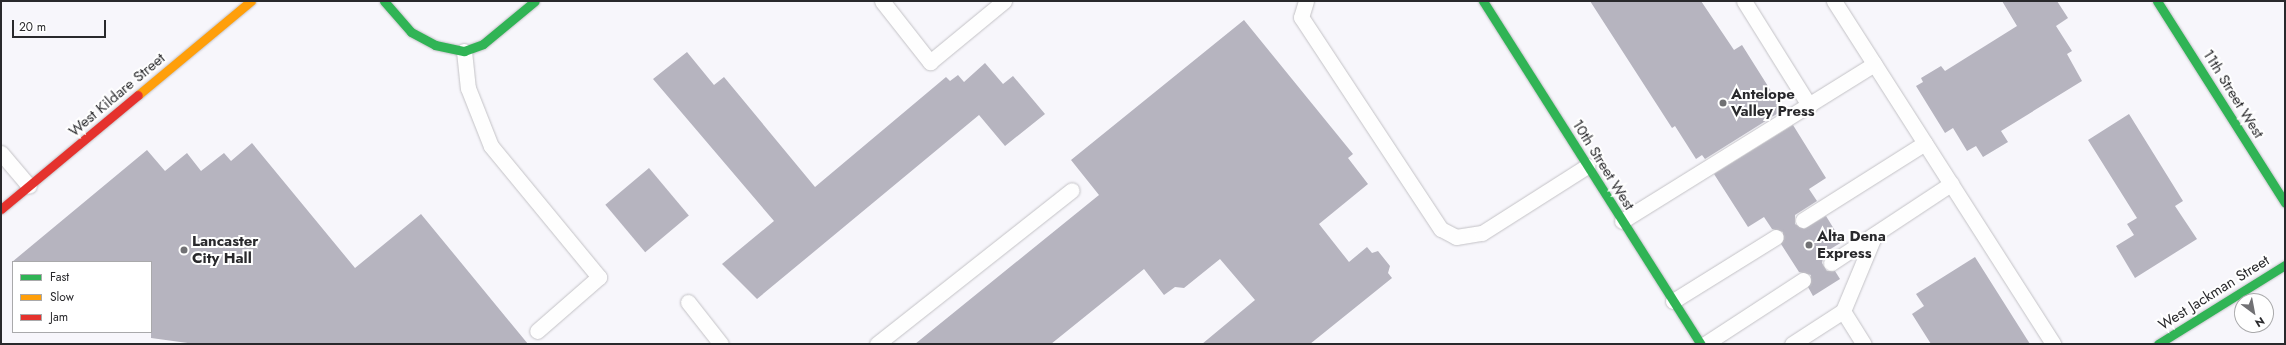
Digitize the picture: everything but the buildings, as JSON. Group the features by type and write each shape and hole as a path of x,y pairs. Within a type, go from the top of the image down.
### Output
{"street":[{"name":"West Kildare Street","path":"1,209 250,1"},
{"path":"384,1 411,32 435,45 464,51 482,44 535,1"},
{"name":"10th Street West","path":"1483,1 1701,344"},
{"name":"11th Street West","path":"2157,1 2285,203"},
{"name":"West Jackman Street","path":"2158,344 2285,266"}],"lane":[{"path":"882,1 930,62 999,2"},
{"path":"1306,1 1301,16 1441,229 1456,237 1482,233 1587,166"},
{"path":"1744,1 1809,105"},
{"path":"1834,1 2053,344"},
{"path":"464,51 468,88 490,146 599,277 537,331"},
{"path":"1622,221 1874,64"},
{"path":"1803,220 1925,143"},
{"path":"1,153 29,186"},
{"path":"1831,263 1951,184"},
{"path":"877,344 1072,190"},
{"path":"1792,344 1844,311 1875,234"},
{"path":"1673,301 1776,237"},
{"path":"1705,344 1804,280"},
{"path":"688,302 722,344"},
{"path":"1844,311 1864,344"}],"traffic: fast":[{"path":"384,1 411,32 435,45 464,51 483,44 535,1"},
{"path":"1483,1 1701,344"},
{"path":"2157,1 2285,203"},
{"path":"2158,344 2285,265"}],"traffic: slow":[{"path":"138,95 251,1"}],"traffic: jam":[{"path":"1,209 138,95"}],"place":[{"name":"Antelope Valley Press","path":"1723,103"},
{"name":"Alta Dena Express","path":"1809,245"},
{"name":"Lancaster City Hall","path":"184,250"}]}
